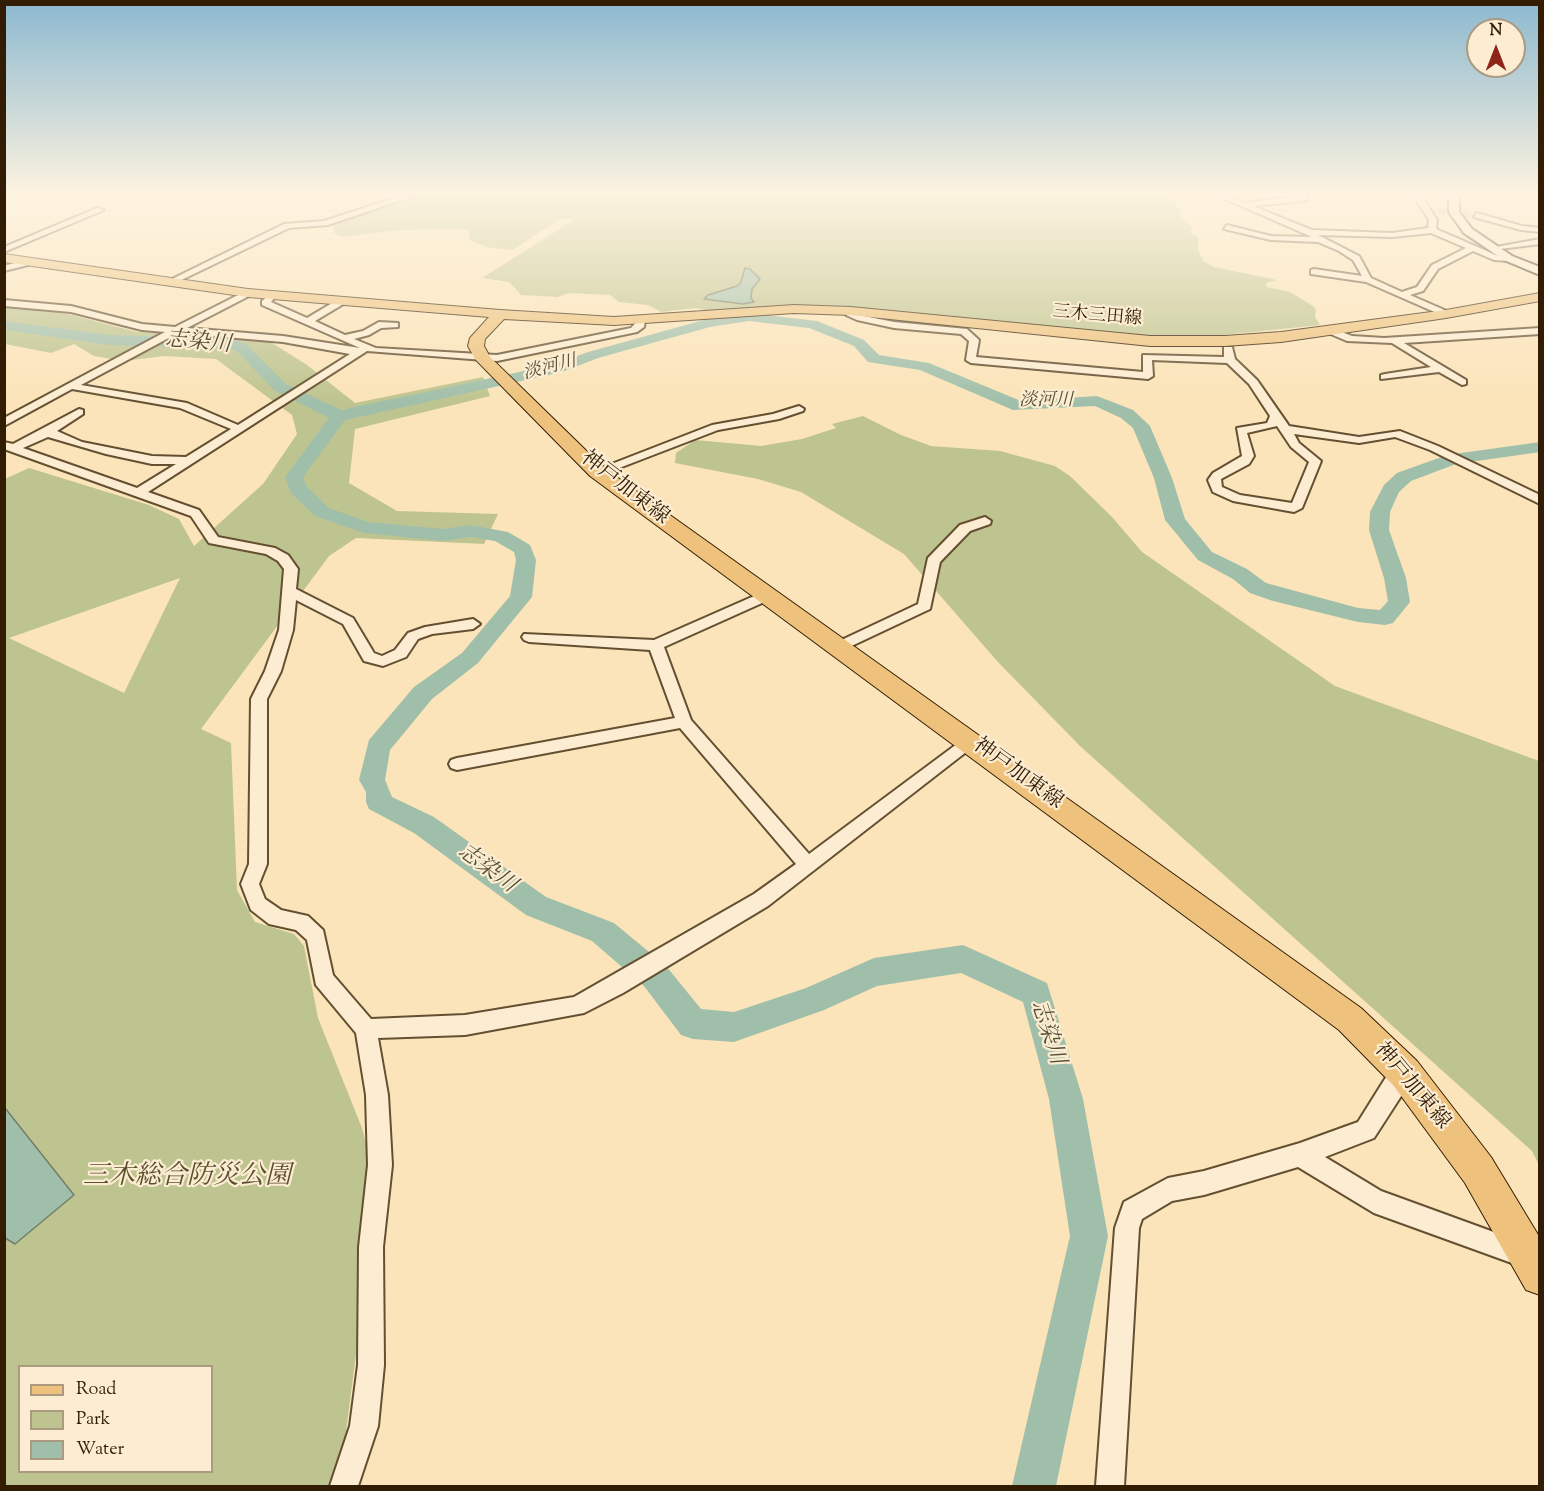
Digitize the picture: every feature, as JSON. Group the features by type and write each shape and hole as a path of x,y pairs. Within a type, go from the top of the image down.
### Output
{"main road":[{"name":"三木三田線","path":"47,265 271,296 500,314 640,321 794,309 851,311 1150,341 1225,341 1329,330 1446,314 1539,297"},
{"path":"483,359 477,346 478,338 500,314"},
{"name":"神戸加東線","path":"483,359 597,472 1350,1019 1405,1073 1478,1170 1534,1267"}],"street":[{"path":"4,269 20,265"},
{"path":"170,282 206,265"},
{"path":"1360,265 1368,280"},
{"path":"1400,295 1420,289 1435,267 1440,265"},
{"path":"1523,265 1539,272"},
{"path":"1314,272 1368,280 1446,314"},
{"path":"4,423 112,363 248,293"},
{"path":"271,296 266,303 343,338 362,351"},
{"path":"307,322 342,301"},
{"path":"4,303 71,309 142,327 283,339 362,351 483,359 544,350 634,330 639,327 640,321"},
{"path":"851,311 851,315 857,317 894,325 964,331 974,340 971,360 1148,376 1147,357 1230,360"},
{"path":"1400,321 1409,330 1408,338"},
{"path":"343,338 366,333 384,324 395,325"},
{"path":"1329,330 1350,339 1393,340 1539,331"},
{"path":"1393,340 1462,382"},
{"path":"1225,341 1230,360 1253,382 1278,416 1295,445 1315,461 1298,505 1294,508 1265,501 1237,498 1217,489 1214,480 1217,476 1245,461 1248,456 1241,430 1272,426 1273,419 1278,416"},
{"path":"140,492 362,351"},
{"path":"1385,377 1440,369"},
{"path":"71,386 183,405 239,429"},
{"path":"597,472 716,427 775,417 799,409"},
{"path":"9,446 45,433 79,412"},
{"path":"1285,429 1359,440 1396,433 1434,448 1539,501"},
{"path":"45,433 57,434 72,439 78,444 106,451 152,460 188,461"},
{"path":"9,446 195,513 214,540 270,551 283,558 291,569 291,592 286,630 273,671 259,699 258,864 250,884 258,904 276,918 301,922 316,936 323,979 366,1029 378,1095 380,1165 371,1247 371,1365 364,1426 344,1486"},
{"path":"838,647 925,606 933,561 965,528 985,521"},
{"path":"291,592 348,621 369,657 383,661 401,654 404,645 413,636 430,630 472,624"},
{"path":"529,637 656,645 766,596"},
{"path":"656,645 684,722 807,864"},
{"path":"457,764 684,722"},
{"path":"366,1029 465,1025 576,1006 616,986 761,900 971,742"},
{"path":"1110,1486 1127,1228 1133,1211 1168,1190 1204,1183 1300,1155 1366,1130 1396,1082 1405,1073"},
{"path":"1300,1155 1374,1201 1534,1267"}],"green space":[{"path":"503,265 1210,265 1277,280 1266,283 1267,287 1290,292 1313,306 1316,310 1315,317 1320,325 1214,336 1144,336 824,305 709,311 696,308 661,312 648,305 619,302 610,295 569,293 557,297 521,295 509,282 482,278","holes":["741,282 752,289 753,301 708,295 737,286"]},
{"name":"三木総合防災公園","path":"5,306 68,314 137,332 269,341 307,365 355,403 483,377 490,396 355,429 349,483 397,511 498,514 484,544 356,538 329,556 201,729 231,743 237,890 255,922 294,934 304,946 318,1018 362,1128 372,1166 362,1308 344,1447 332,1486 5,1486 5,479 29,468 149,505 179,519 194,546 263,484 297,434 292,415 216,359 164,356 124,361 94,356 74,344 51,353 5,344","holes":["180,578 124,693 9,638"]},
{"path":"863,416 901,435 931,446 1000,451 1055,466 1070,476 1112,517 1142,552 1335,686 1539,761 1539,1165 1532,1151 1080,746 997,661 904,554 801,492 758,479 675,463 676,453 695,440 761,446 802,439 836,428 832,424"}],"water":[{"path":"745,268 750,269 760,279 752,289 751,298 754,302 743,304 704,299 708,295 737,286 741,282"},
{"path":"5,1108 74,1195 15,1244 5,1238"}],"waterway":[{"name":"淡河川","path":"339,416 556,369 593,355 709,323 749,317 812,324 859,343 874,359 923,366 1019,406 1097,401 1127,414 1141,426 1163,478 1175,520 1205,556 1240,574 1258,588 1281,596 1358,615 1385,618 1399,602 1395,578 1379,530 1380,512 1391,489 1404,477 1453,459 1540,447"},
{"name":"志染川","path":"4,325 110,340 232,344 242,348 258,362 280,387 339,416"},
{"name":"志染川","path":"339,416 294,477 298,489 322,512 364,527 394,532 443,535 470,531 501,536 523,549 526,560 521,597 470,658 423,693 378,747 372,780 379,792 379,802 424,825 536,906 603,932 655,976 693,1024 734,1027 813,1000 874,972 963,959 1036,993 1066,1099 1089,1236 1034,1486"}]}
